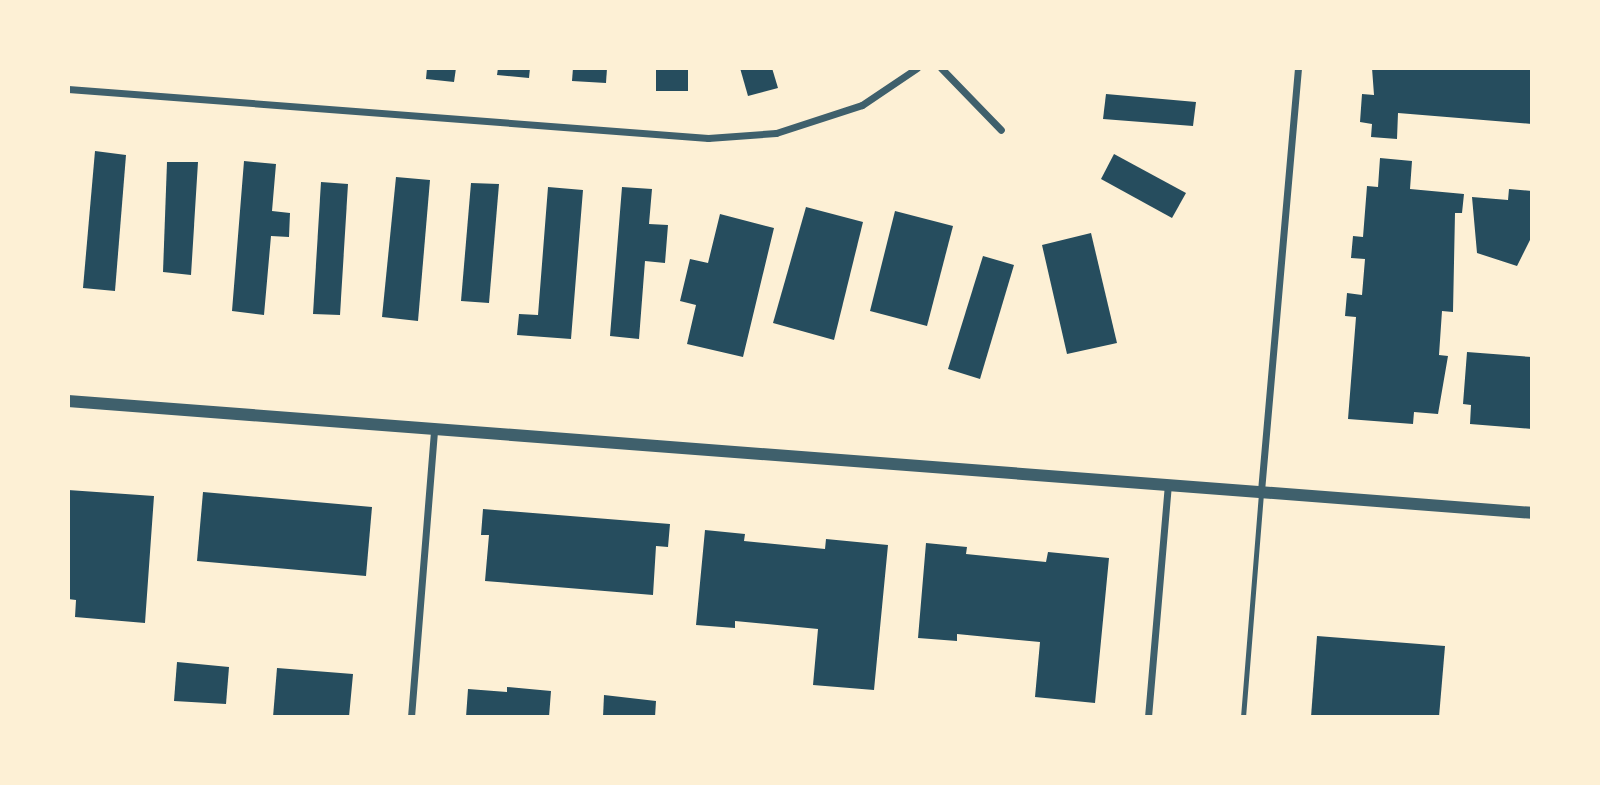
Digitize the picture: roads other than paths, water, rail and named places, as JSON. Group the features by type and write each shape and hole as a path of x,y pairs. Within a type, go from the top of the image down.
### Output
{"street":[{"path":"68,89 708,138 776,133 850,109 917,68"},
{"path":"941,68 1001,130"},
{"path":"1261,491 1298,68"},
{"path":"68,401 1532,513"},
{"path":"411,717 434,428"},
{"path":"1148,717 1168,485"}],"lane":[{"path":"1243,717 1261,491"}]}
